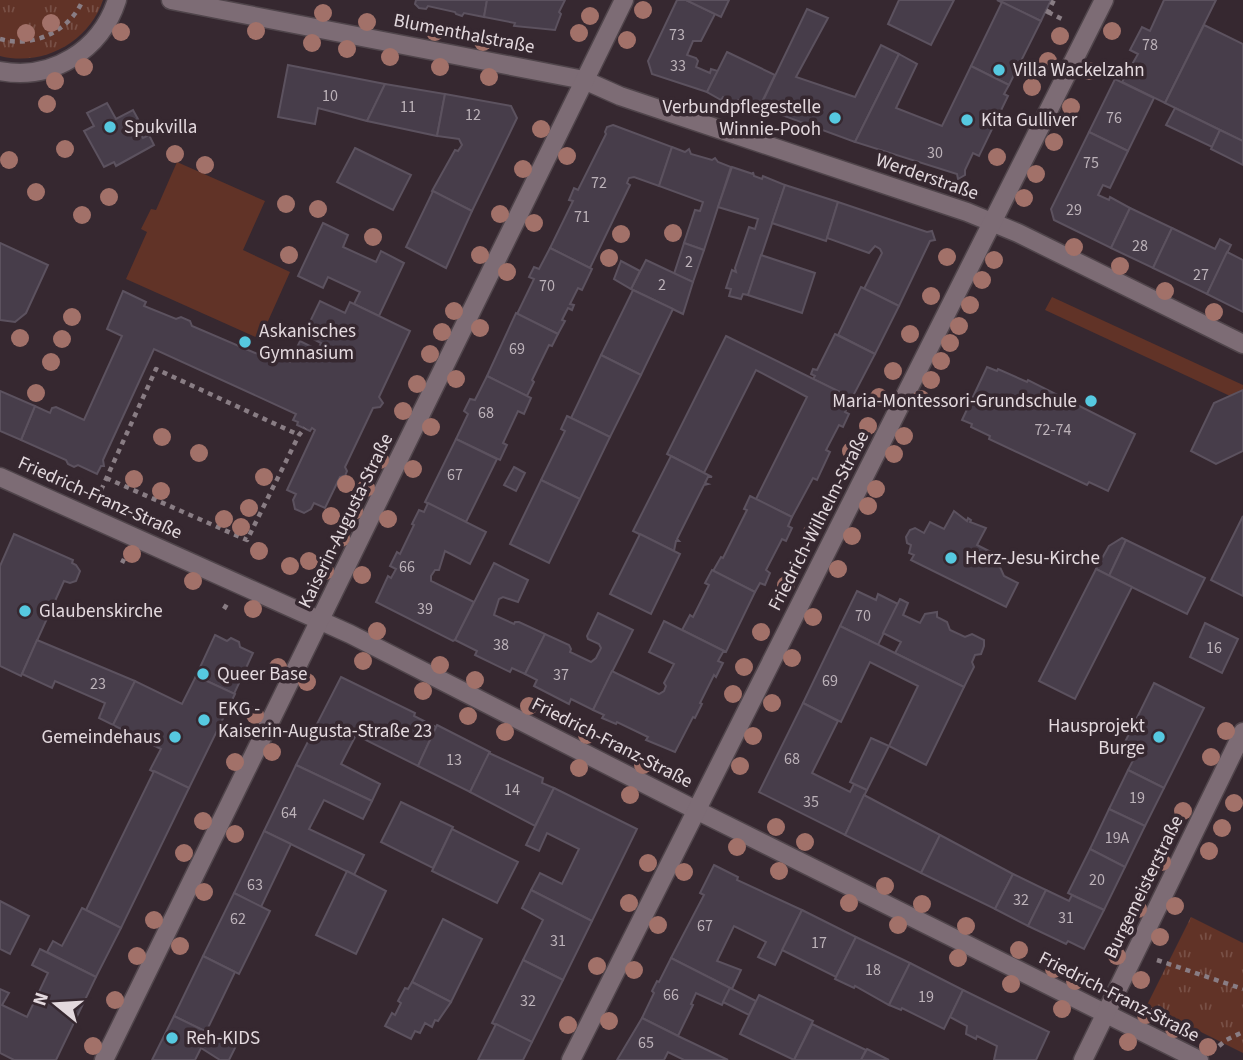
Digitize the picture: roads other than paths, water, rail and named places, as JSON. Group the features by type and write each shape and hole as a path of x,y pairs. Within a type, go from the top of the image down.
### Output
{"street":[{"path":"0,71 42,71 67,62 88,47 105,27 117,0"},
{"name":"Blumenthalstraße","path":"171,0 584,80"},
{"name":"Kaiserin-Augusta-Straße","path":"104,1060 624,0"},
{"name":"Friedrich-Wilhelm-Straße","path":"571,1060 1104,0"},
{"name":"Werderstraße","path":"584,80 620,96 967,212 1018,233 1243,344"},
{"name":"Friedrich-Franz-Straße","path":"0,477 321,620 1199,1060"},
{"name":"Burgemeisterstraße","path":"1083,1060 1243,732"}],"place":[{"name":"Villa Wackelzahn","path":"999,70"},
{"name":"Verbundpflegestelle Winnie-Pooh","path":"835,118"},
{"name":"Kita Gulliver","path":"967,120"},
{"name":"Spukvilla","path":"110,127"},
{"name":"Askanisches Gymnasium","path":"245,342"},
{"name":"Maria-Montessori-Grundschule","path":"1091,401"},
{"name":"Herz-Jesu-Kirche","path":"951,558"},
{"name":"Glaubenskirche","path":"25,611"},
{"name":"Queer Base","path":"203,674"},
{"name":"EKG - Kaiserin-Augusta-Straße 23","path":"204,720"},
{"name":"Gemeindehaus","path":"175,737"},
{"name":"Hausprojekt Burge","path":"1159,737"},
{"name":"Reh-KIDS","path":"172,1038"}]}
